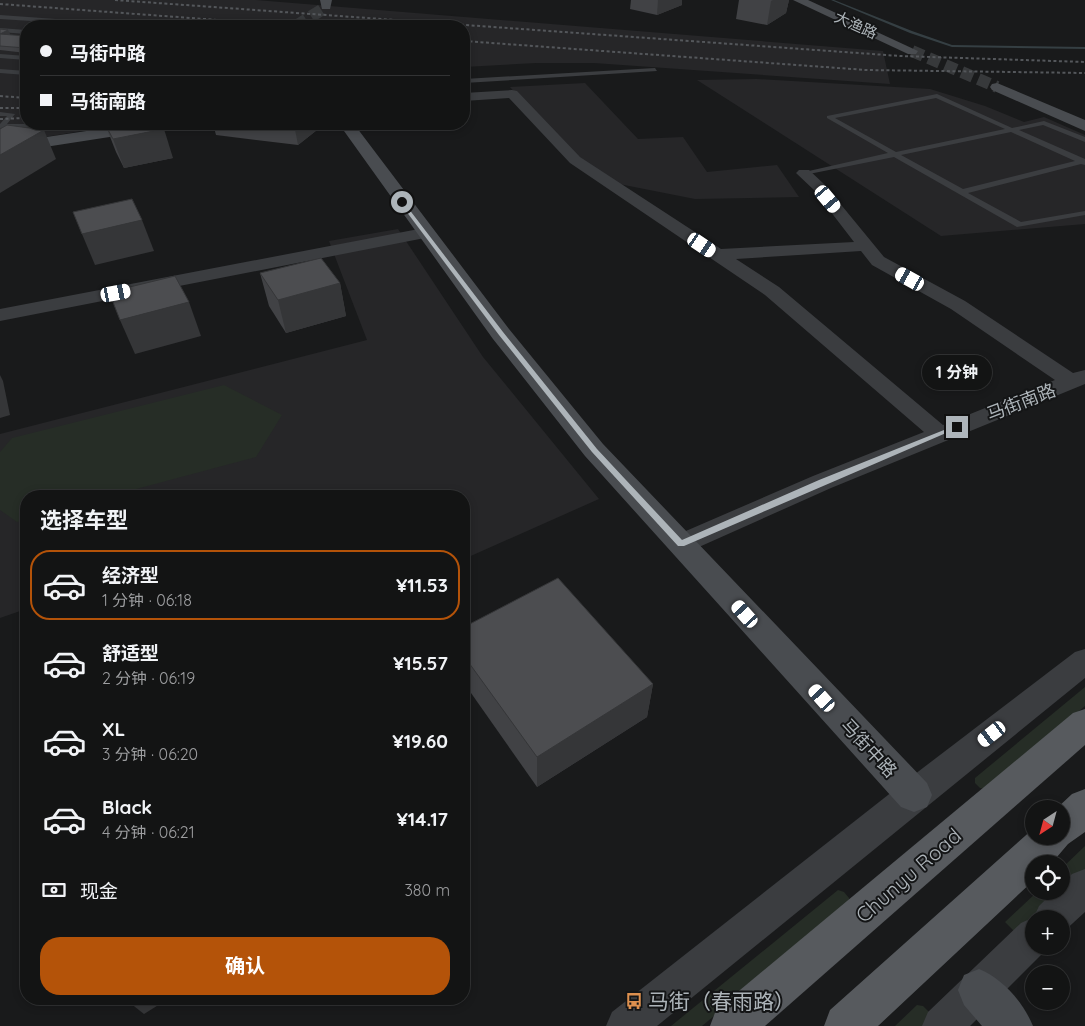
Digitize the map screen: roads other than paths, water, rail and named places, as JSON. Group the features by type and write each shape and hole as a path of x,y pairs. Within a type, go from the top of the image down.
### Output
{"main road":[{"name":"Chunyu Road","path":"732,1026 1085,724"},
{"path":"1070,821 1085,807"},
{"path":"846,1026 1044,845"}],"street":[{"name":"大渔路","path":"799,0 912,51"},
{"path":"997,87 1085,126"},
{"path":"470,97 512,94 576,160 772,291 940,434"},
{"path":"0,149 122,130"},
{"name":"马街中路","path":"350,130 424,233 501,334 594,450 914,795"},
{"path":"804,173 819,187 878,261 958,305 1079,379"},
{"path":"0,316 424,233"},
{"path":"717,255 866,246"},
{"name":"马街南路","path":"681,544 822,482 1079,379"},
{"path":"626,1026 914,795 1085,662"},
{"path":"1061,910 1085,886"},
{"path":"942,1026 1025,945"},
{"path":"979,990 1011,1026"}],"lane":[{"path":"0,17 42,20"},
{"path":"0,30 20,32"},
{"path":"0,56 20,58"},
{"path":"470,81 655,70"},
{"path":"0,71 20,73"},
{"path":"1084,162 937,96 829,117 1020,226 1085,213"},
{"path":"0,114 12,114 1,126"},
{"path":"804,173 1044,123 1085,140"},
{"path":"1,126 20,126"},
{"path":"961,192 1084,162"}],"waterway":[{"path":"832,0 911,32 952,46 1085,48"}],"tunnel":[{"path":"305,20 326,7"},
{"path":"912,51 997,87"}],"railway":[{"path":"115,0 395,20"},
{"path":"0,4 218,20"},
{"path":"470,25 900,56 1085,62"},
{"path":"470,41 866,70 1085,73"},
{"path":"0,96 20,98"},
{"path":"0,108 20,108"},
{"path":"0,119 20,118"}],"place":[{"name":"马街（春雨路）","path":"634,1001"}]}
